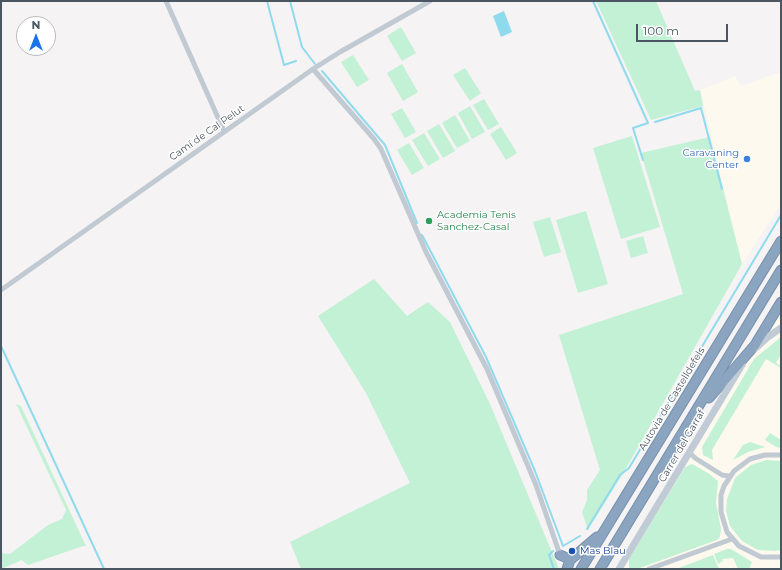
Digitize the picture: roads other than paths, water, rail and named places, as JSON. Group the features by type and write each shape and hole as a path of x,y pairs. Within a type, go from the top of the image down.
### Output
{"highway":[{"name":"Autovia de Castelldefels","path":"581,569 781,240"},
{"path":"600,569 781,270"},
{"path":"683,430 730,371 755,344 781,302"},
{"path":"755,344 768,337"},
{"path":"566,569 570,560 609,524"},
{"path":"560,555 570,558 580,552"},
{"path":"560,555 566,569"}],"main road":[{"name":"Carrer del Garraf","path":"619,569 690,453 740,367 768,337 781,328"}],"street":[{"path":"166,1 224,131"},
{"name":"Camí de Cal Pelut","path":"1,290 313,69 430,1"},
{"path":"313,69 381,149 426,252 487,369 536,485 560,555"},
{"path":"690,453 695,458 722,475 729,476"},
{"path":"781,455 765,454 750,459 740,465 729,476 721,495 722,521 732,539 746,551 762,556 781,557"},
{"path":"648,569 732,539"}],"water":[{"path":"504,11 512,32 501,37 493,16"}],"waterway":[{"path":"267,1 284,65 296,61"},
{"path":"290,1 302,47 315,64"},
{"path":"593,1 648,123 633,128 643,160"},
{"path":"322,71 385,145 417,223"},
{"path":"655,122 701,108 722,189"},
{"path":"587,529 620,475 629,468 781,215"},
{"path":"422,235 486,357 535,471 563,546 580,536"},
{"path":"1,346 104,569"},
{"path":"553,551 549,555 554,569"}],"place":[{"name":"Caravaning Center","path":"747,159"},
{"name":"Academia Tenis Sanchez-Casal","path":"429,221"},
{"name":"Mas Blau","path":"572,551"}]}
